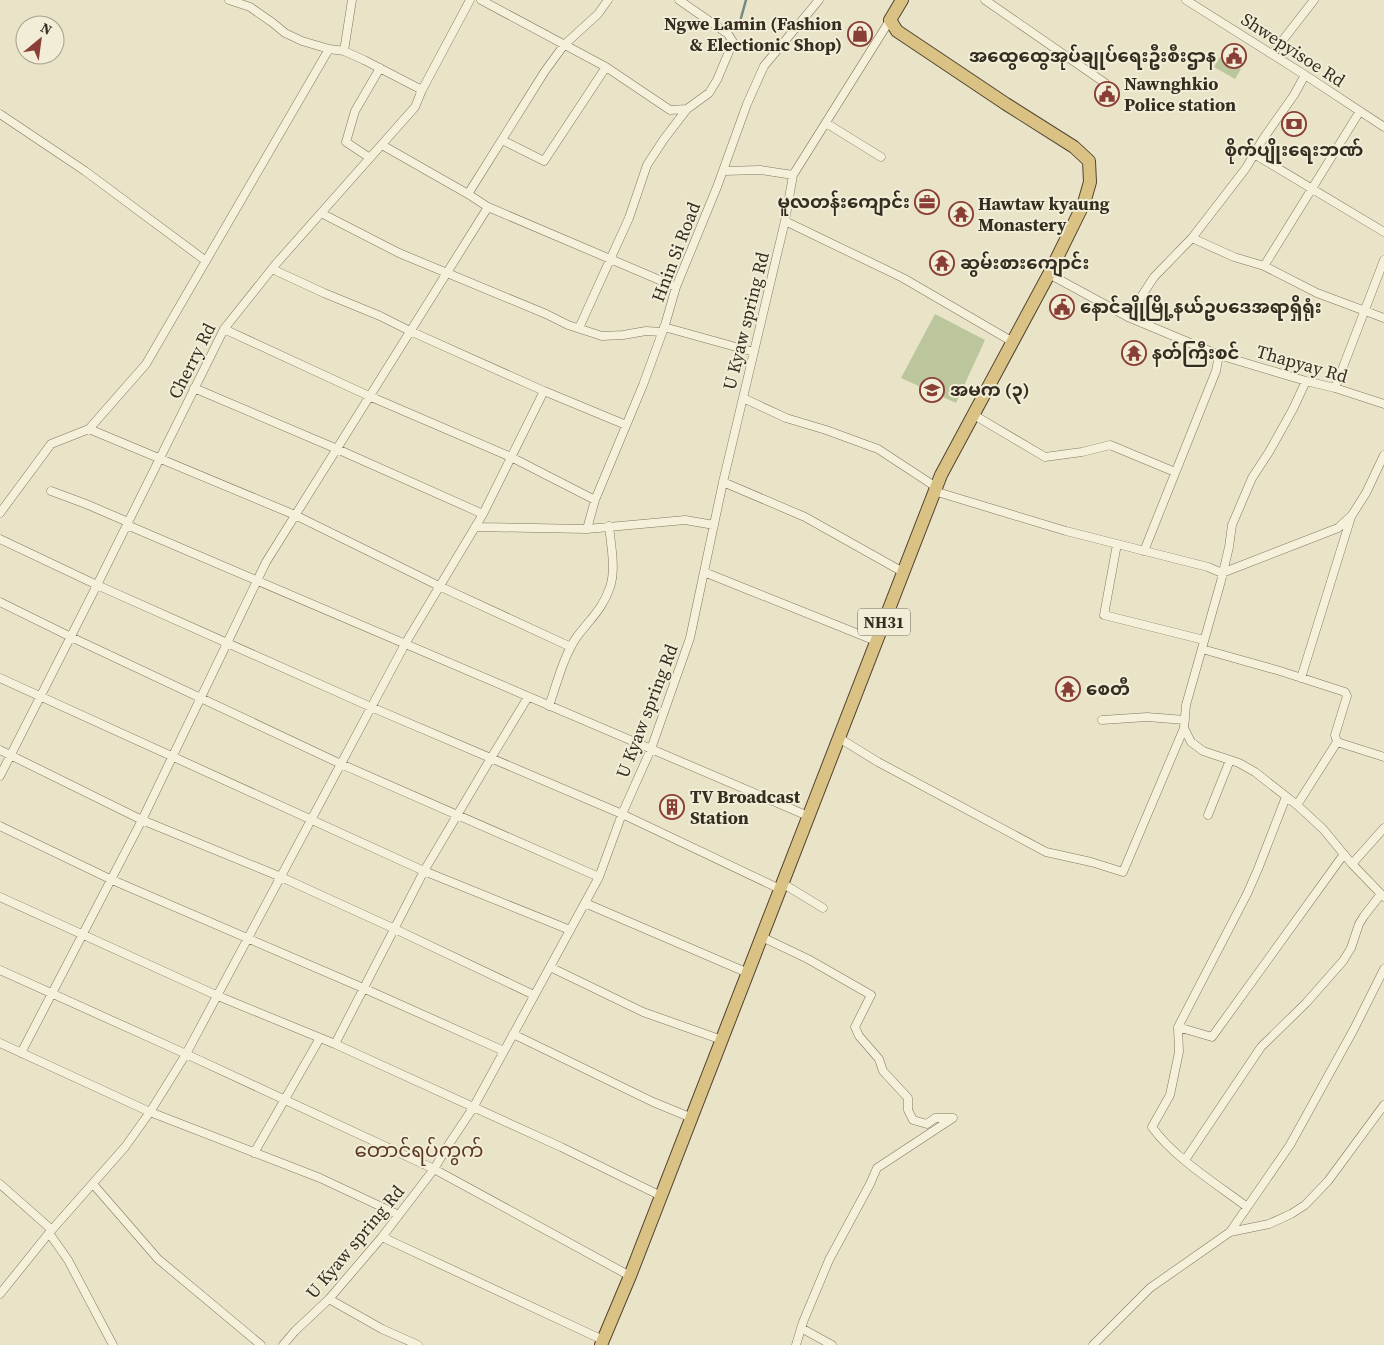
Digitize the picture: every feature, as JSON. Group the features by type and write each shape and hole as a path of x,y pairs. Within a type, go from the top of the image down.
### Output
{"highway":[{"path":"890,20 902,0"},
{"name":"NH31","path":"602,1342 662,1196 935,489 1049,274 1084,202 1090,182 1089,161 1074,147 897,31 890,20"}],"street":[{"path":"230,0 252,4 284,33 307,43 344,51 422,90"},
{"path":"344,51 352,0"},
{"name":"Cherry Rd","path":"0,776 224,329 272,269 415,108 422,90 470,0"},
{"path":"481,0 606,67 670,110 687,109"},
{"path":"468,194 545,71 564,45 598,14 608,0"},
{"path":"579,328 630,218 647,165 687,109 709,93 717,80 733,42 728,34 679,0"},
{"name":"Hnin Si Road","path":"587,529 596,500 643,385 676,287 723,171 747,104 764,66 819,0"},
{"path":"985,0 1105,83"},
{"name":"Shwepyisoe Rd","path":"1186,0 1197,3 1384,127"},
{"path":"1272,54 1314,0"},
{"name":"U Kyaw spring Rd","path":"283,1345 329,1299 382,1237 434,1169 473,1108 599,877 622,814 651,749 690,638 722,482 785,221 793,175 890,20"},
{"path":"0,513 51,444 89,429 146,364 329,49"},
{"path":"502,140 544,161 606,67"},
{"path":"370,158 346,142 355,110 380,68"},
{"path":"1128,317 1154,277 1192,238 1246,168 1305,75"},
{"path":"1264,266 1360,111"},
{"path":"0,114 85,171 206,261"},
{"path":"826,123 881,157"},
{"path":"382,144 488,207 676,287"},
{"path":"1254,154 1384,232"},
{"path":"723,171 760,170 793,175"},
{"path":"21,1053 142,820 266,562 488,207"},
{"path":"321,213 399,253 568,324 602,336 663,329 754,352"},
{"path":"785,221 903,278 1013,342"},
{"path":"1192,238 1234,257 1264,266 1317,292 1384,318"},
{"path":"1336,388 1384,260"},
{"path":"272,269 544,391 626,425"},
{"name":"Thapyay Rd","path":"1049,274 1128,317 1219,355 1336,388 1384,404"},
{"path":"224,329 370,396 511,457 596,500"},
{"path":"1144,551 1216,370 1219,355"},
{"path":"839,738 878,762 1046,852 1091,862 1123,872 1184,728 1186,705 1229,547 1232,525 1252,478 1269,452 1306,381"},
{"path":"194,388 483,514"},
{"path":"0,1294 125,1147 150,1112 186,1054 405,644 483,514 544,391"},
{"path":"743,398 786,418 878,449 935,489 1066,530 1208,567 1222,574 1338,528 1352,515 1366,493 1384,454"},
{"path":"974,415 1045,457 1082,452 1110,445 1175,472"},
{"path":"89,429 295,515 439,586 571,647"},
{"path":"722,482 805,517 903,572"},
{"path":"51,491 86,504 127,524 808,816"},
{"path":"1301,678 1352,515"},
{"path":"475,527 587,529 684,520 714,524"},
{"path":"549,706 571,647 598,612 611,586 612,555 609,526"},
{"path":"0,539 97,585 371,707 622,814 781,886 823,908"},
{"path":"1117,544 1104,615 1204,640"},
{"path":"704,572 876,641"},
{"path":"0,602 70,637 341,764 599,877"},
{"path":"1202,649 1345,692 1347,696 1335,736 1337,742"},
{"path":"0,678 424,871 570,930"},
{"path":"335,1044 424,871 528,696"},
{"path":"1102,720 1147,717 1185,720"},
{"path":"1184,728 1191,742 1204,750 1255,772 1286,796 1323,828 1352,864 1382,895 1359,924 1352,948 1343,961 1306,1003 1261,1047 1185,1160"},
{"path":"1337,742 1384,757"},
{"path":"1296,805 1337,742"},
{"path":"0,750 142,820 281,877 534,995"},
{"path":"1208,815 1230,760"},
{"path":"1247,1207 1185,1160 1158,1136 1152,1127 1170,1095 1179,1052 1178,1027 1247,894 1286,796"},
{"path":"0,826 111,880 363,988 504,1051"},
{"path":"1352,864 1384,828"},
{"path":"1178,1027 1212,1037 1344,854"},
{"path":"0,897 218,996 335,1044 662,1196"},
{"path":"585,903 748,973"},
{"path":"762,937 808,959 871,995 855,1027 859,1036 879,1059 883,1071 908,1098 908,1110 913,1120 927,1124 935,1118 953,1118 877,1168 829,1260 796,1345"},
{"path":"550,968 643,1012 722,1040"},
{"path":"1093,1345 1150,1288 1230,1232 1290,1145 1354,1029 1384,969"},
{"path":"0,970 434,1169 630,1276"},
{"path":"513,1034 652,1102 692,1118"},
{"path":"254,1153 320,1038"},
{"path":"0,1043 150,1112 320,1178 398,1215"},
{"path":"1230,1232 1269,1224 1305,1205 1328,1181 1384,1105"},
{"path":"0,1184 51,1232 113,1345"},
{"path":"93,1184 158,1259 261,1345"},
{"path":"382,1237 602,1342"},
{"path":"329,1299 382,1329 418,1345"},
{"path":"801,1328 832,1345"}],"green space":[{"path":"1220,57 1241,69 1235,79 1214,67"},
{"path":"935,314 985,340 956,403 901,378"}],"waterway":[{"path":"741,18 746,0"}],"place":[{"name":"Ngwe Lamin (Fashion & Electionic Shop)","path":"860,34"},
{"name":"အထွေထွေအုပ်ချုပ်ရေးဦးစီးဌာန","path":"1234,56"},
{"name":"Nawnghkio Police station","path":"1107,94"},
{"name":"စိုက်ပျိုးရေးဘဏ်","path":"1294,124"},
{"name":"မူလတန်းကျောင်း","path":"927,202"},
{"name":"Hawtaw kyaung Monastery","path":"961,214"},
{"name":"ဆွမ်းစားကျောင်း","path":"942,263"},
{"name":"နောင်ချိုမြို့နယ်ဥပဒေအရာရှိရုံး","path":"1062,307"},
{"name":"နတ်ကြီးစင်","path":"1134,353"},
{"name":"အမက (၃)","path":"932,390"},
{"name":"စေတီ","path":"1068,689"},
{"name":"TV Broadcast Station","path":"672,807"}],"district":[{"name":"တောင်ရပ်ကွက်","path":"419,1150"}]}
